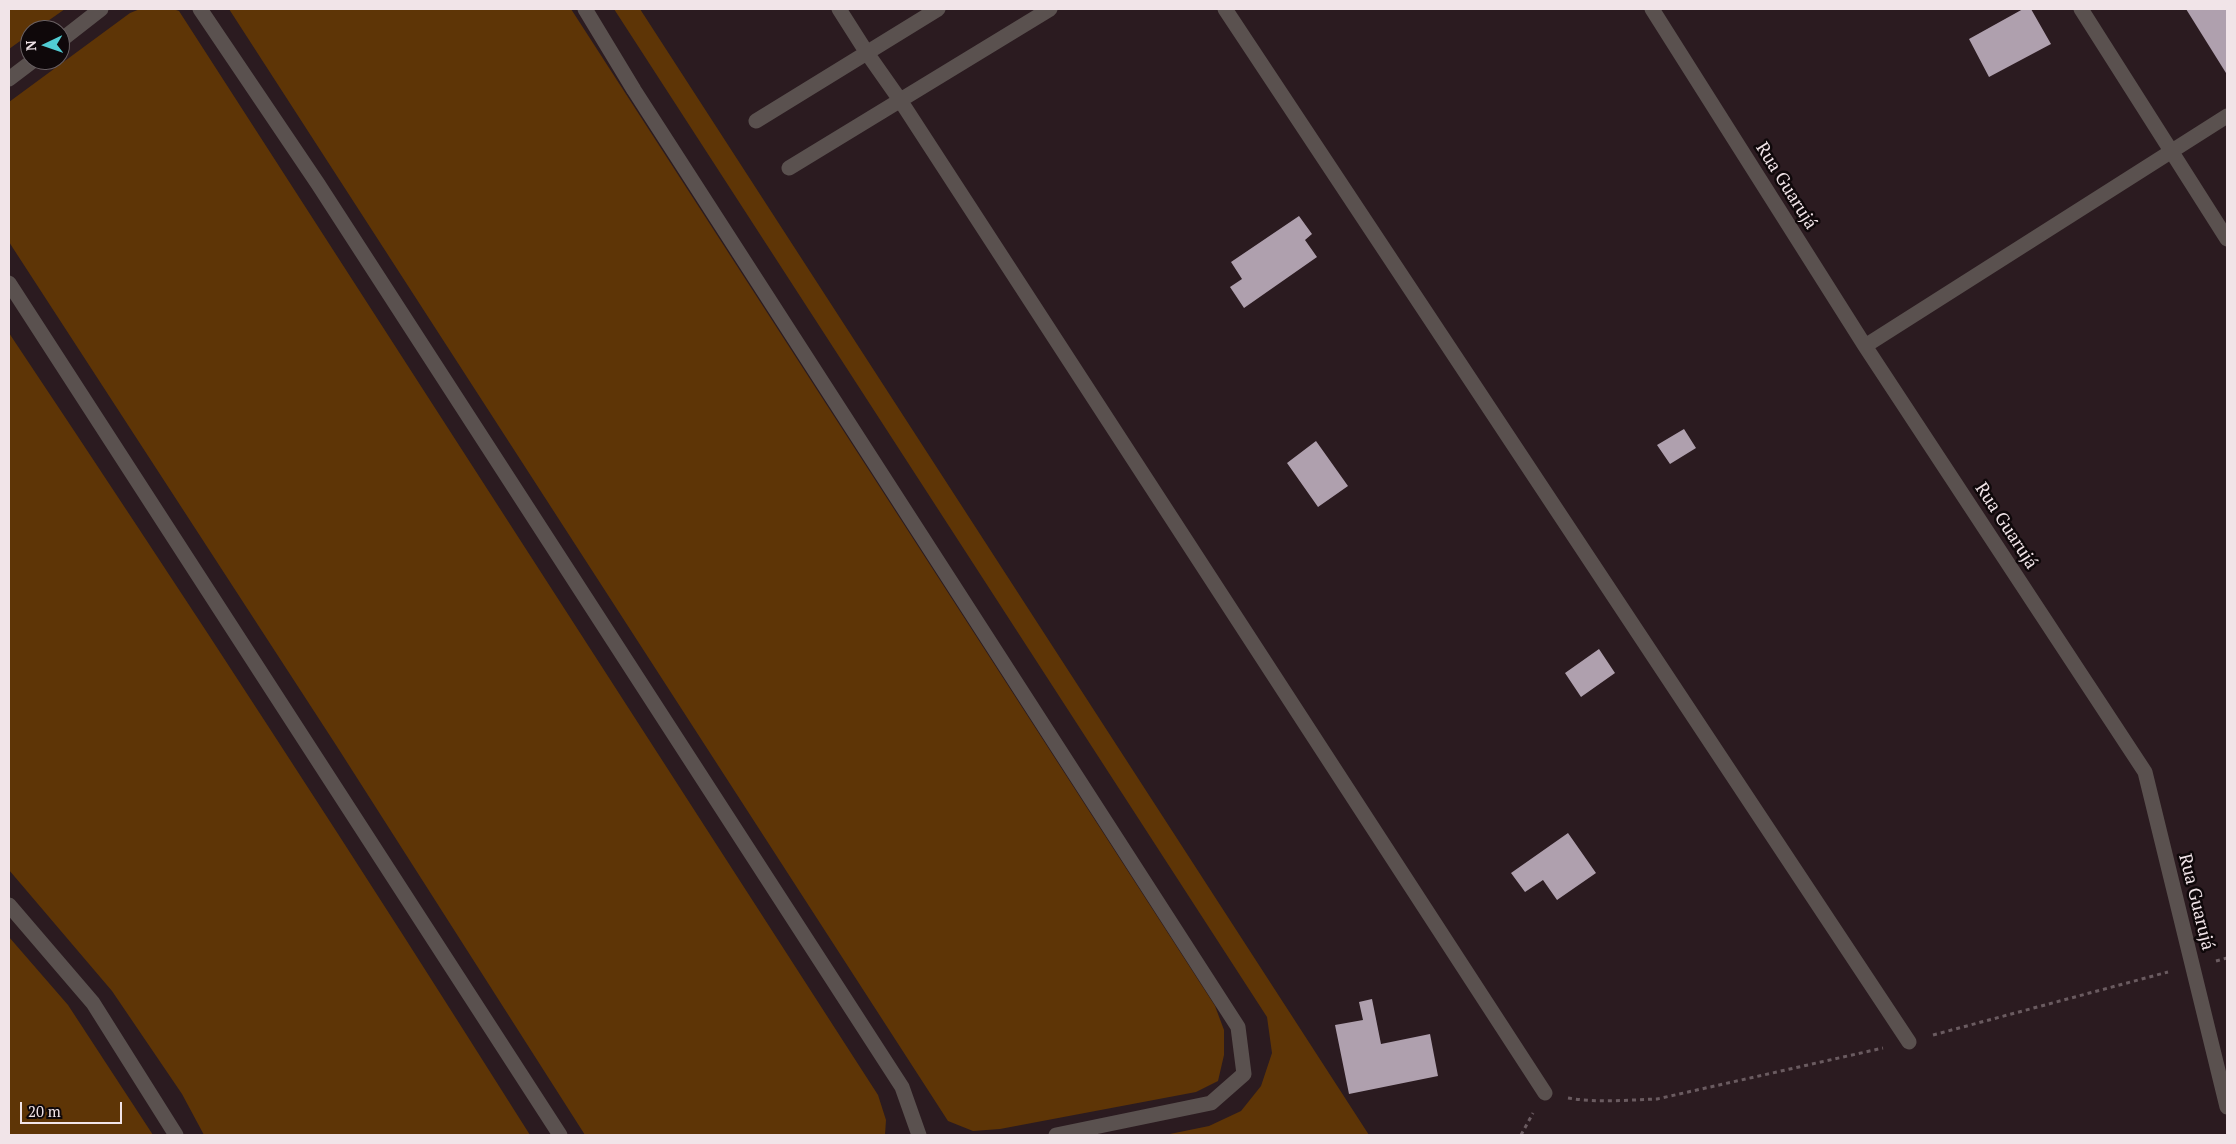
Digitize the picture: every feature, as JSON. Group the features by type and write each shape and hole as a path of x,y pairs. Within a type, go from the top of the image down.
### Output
{"street":[{"path":"70,32 101,9"},
{"path":"200,9 318,184 902,1087 919,1135"},
{"path":"585,9 634,90 1238,1027 1244,1074 1211,1103 1056,1135"},
{"path":"838,9 900,100 1545,1093"},
{"path":"756,121 938,9"},
{"path":"789,168 1050,9"},
{"path":"1225,9 1909,1042"},
{"name":"Rua Guarujá","path":"1652,9 1866,346 2145,772 2227,1107"},
{"path":"2080,9 2227,239"},
{"path":"9,79 21,70"},
{"path":"1866,346 2227,116"},
{"path":"9,283 560,1135"},
{"path":"9,905 93,1003 176,1135"}],"path":[{"path":"1545,1093 1582,1100 1657,1099 1909,1042 2192,965"}],"shaded area":[{"path":"9,9 65,9 49,20 20,20 20,41 9,49"},
{"path":"140,9 173,9 179,11 878,1095 886,1120 885,1135 585,1135 336,745 9,242 9,102 53,70 70,70 70,57 130,13"},
{"path":"229,9 571,9 1215,1006 1224,1030 1224,1055 1218,1081 1196,1092 1000,1129 973,1131 948,1121"},
{"path":"614,9 640,9 1369,1135 1165,1135 1209,1126 1241,1111 1261,1086 1272,1053 1267,1017"},
{"path":"9,333 272,732 530,1135 204,1135 182,1094 112,991 9,870"},
{"path":"9,937 68,1005 153,1135 9,1135"}],"building":[{"path":"2023,9 2031,9 2051,44 1989,77 1969,39"},
{"path":"2186,9 2227,9 2226,73"},
{"path":"1299,216 1312,234 1305,240 1317,257 1244,308 1230,287 1242,279 1231,262"},
{"path":"1684,429 1696,448 1670,464 1657,445"},
{"path":"1316,441 1348,486 1318,507 1287,463"},
{"path":"1599,649 1615,673 1581,697 1565,673"},
{"path":"1568,833 1596,873 1557,900 1543,880 1525,892 1511,873"},
{"path":"1372,999 1381,1044 1430,1034 1438,1076 1349,1094 1335,1025 1363,1020 1359,1002"}]}
